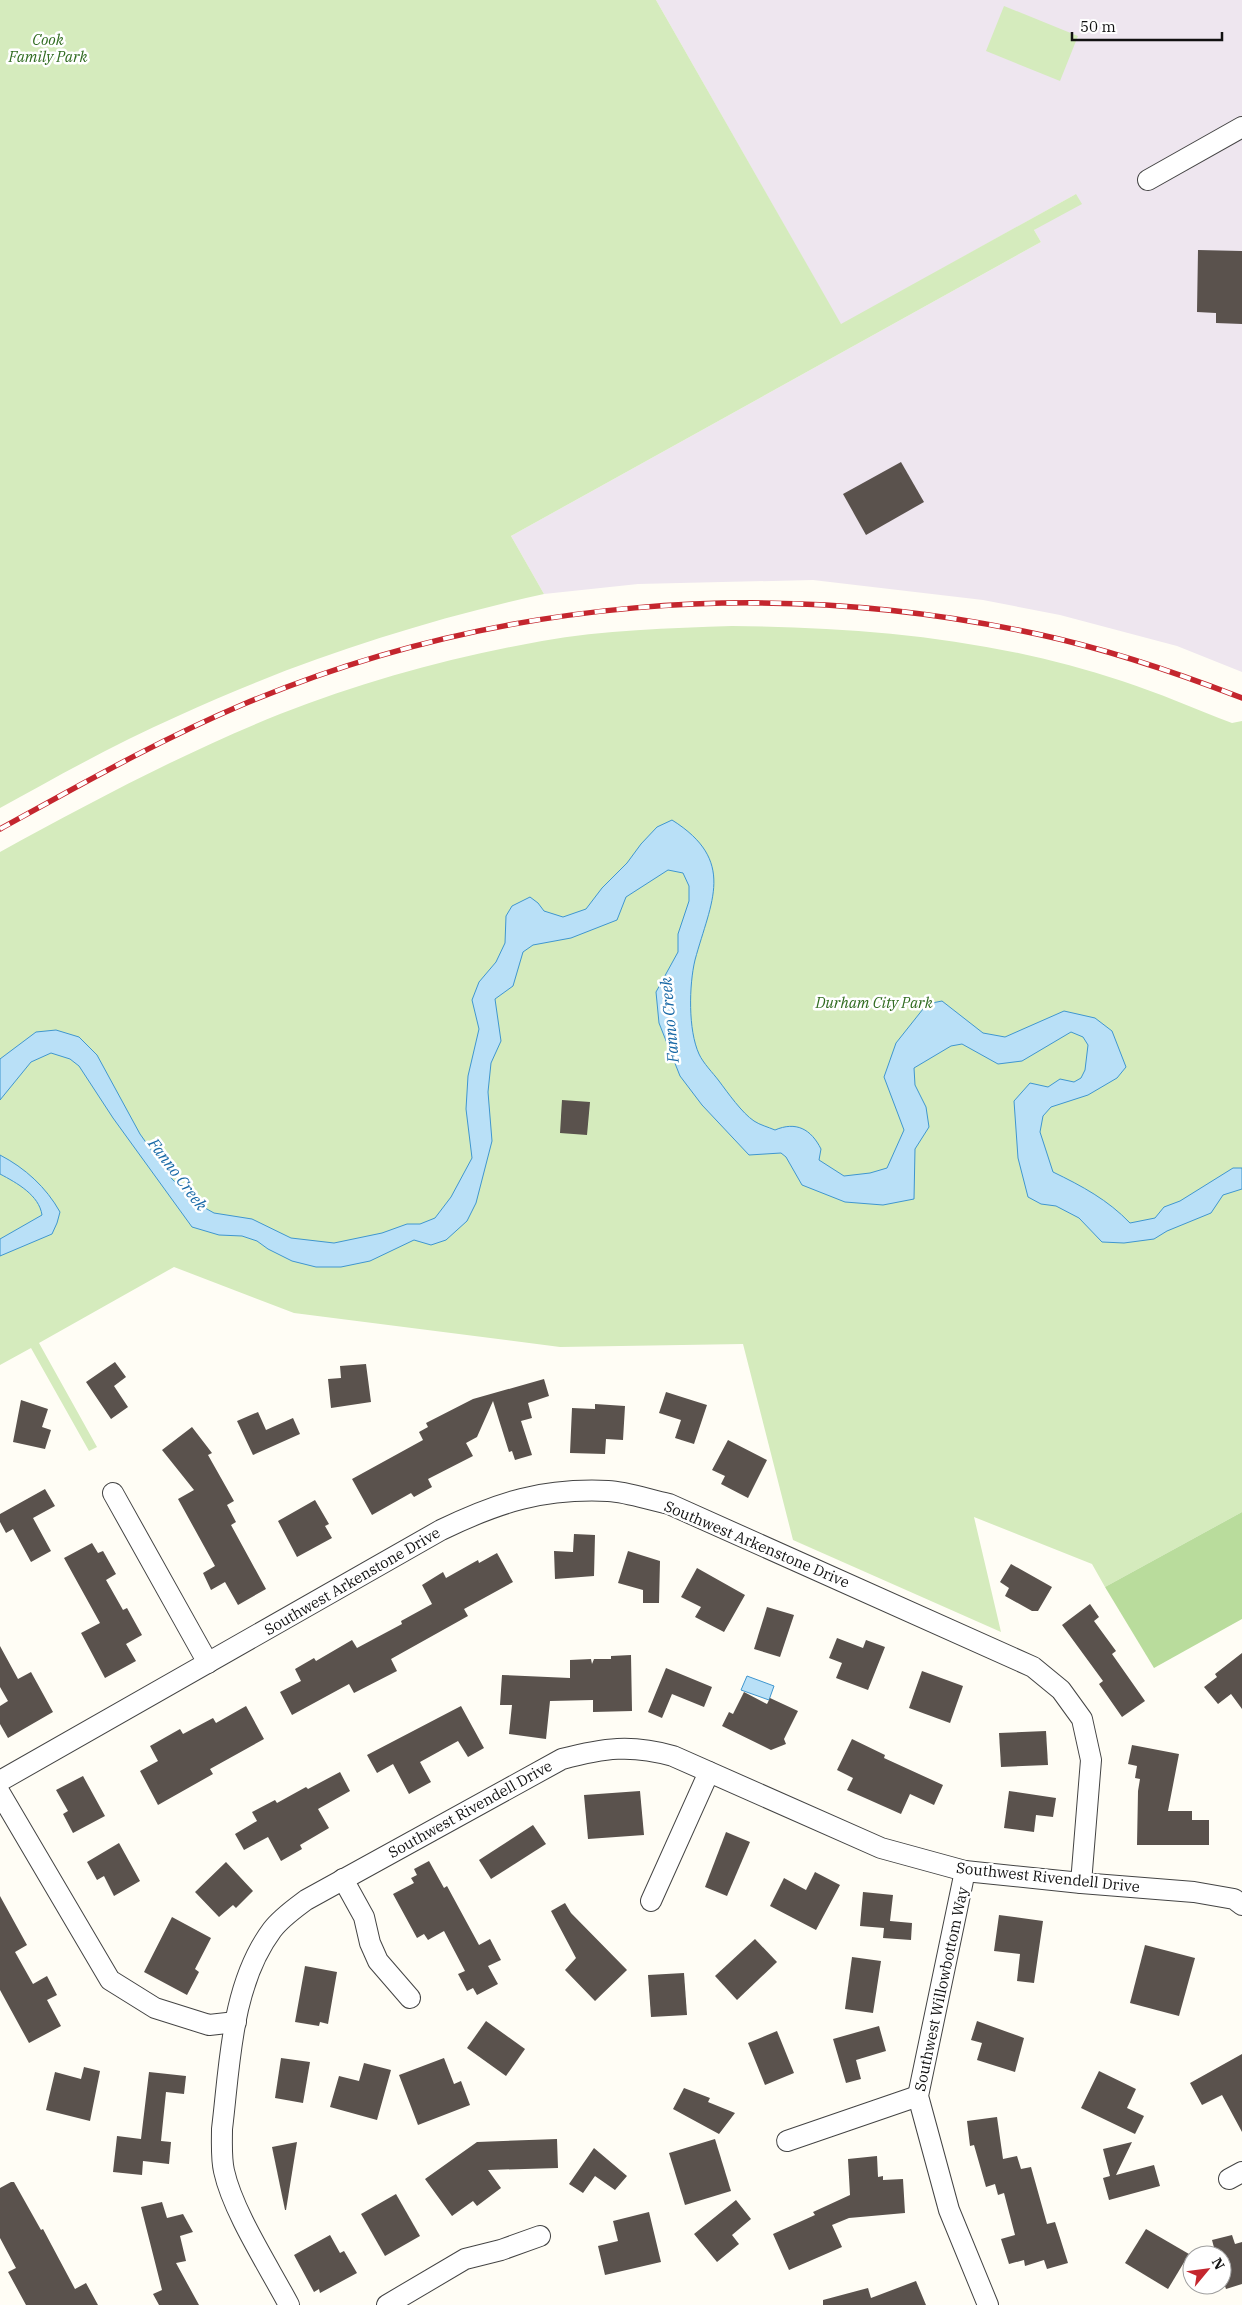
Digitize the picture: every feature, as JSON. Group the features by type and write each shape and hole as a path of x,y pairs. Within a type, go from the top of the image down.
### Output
{"street":[{"path":"1148,180 1242,127"},
{"name":"Southwest Arkenstone Drive","path":"0,1781 441,1530 478,1512 516,1499 556,1492 610,1491 669,1504 1033,1667 1061,1690 1082,1719 1091,1760 1081,1883"},
{"path":"113,1493 208,1663"},
{"name":"Southwest Rivendell Drive","path":"289,2305 234,2202 224,2171 222,2129 236,2022 251,1969 264,1943 273,1929 287,1914 306,1900 562,1759 612,1749 648,1749 673,1756 881,1848 965,1871 1194,1892 1234,1899 1242,1905"},
{"path":"651,1901 708,1772"},
{"path":"0,1793 110,1980 155,2008 210,2025 236,2022"},
{"name":"Southwest Willowbottom Way","path":"965,1871 918,2096 949,2210 988,2305"},
{"path":"342,1880 364,1917 370,1943 378,1961 410,1998"},
{"path":"787,2142 918,2096"},
{"path":"387,2305 465,2259 502,2250 540,2236"}],"shaded area":[{"path":"656,0 1242,0 1242,672 1177,646 1060,615 983,600 813,580 638,584 544,594 511,536 1041,242 1034,230 1076,194 841,325"}],"green space":[{"name":"Cook Family Park","path":"0,0 656,0 841,324 1076,194 1082,204 1034,230 1041,242 511,536 544,594 450,617 358,645 267,678 155,726 0,808"},
{"path":"1004,6 1078,36 1060,81 986,51"},
{"name":"Durham City Park","path":"732,626 831,629 929,638 978,645 1075,667 1136,686 1232,723 1242,721 1242,1512 1105,1587 1092,1564 974,1517 1001,1632 793,1540 743,1344 560,1347 294,1313 174,1267 39,1343 97,1447 89,1451 31,1348 0,1365 0,852 103,797 208,745 280,714 376,681 442,662 508,647 565,637 637,630"},
{"path":"1242,1512 1242,1619 1154,1668 1105,1587"}],"water":[{"name":"Fanno Creek","path":"672,820 692,835 705,851 712,867 714,883 712,901 693,970 691,1020 695,1044 706,1064 740,1108 754,1121 775,1130 790,1126 808,1132 813,1136 821,1149 819,1160 844,1176 870,1173 887,1168 904,1130 884,1077 896,1043 927,1004 942,1001 983,1033 1005,1037 1064,1011 1095,1018 1112,1031 1126,1067 1117,1078 1088,1095 1051,1107 1043,1116 1040,1132 1053,1172 1094,1194 1113,1207 1130,1223 1155,1218 1164,1207 1180,1201 1233,1168 1242,1168 1242,1189 1223,1195 1211,1213 1167,1231 1154,1239 1124,1243 1102,1242 1079,1218 1056,1206 1041,1204 1028,1197 1018,1158 1014,1101 1030,1083 1048,1087 1060,1079 1074,1082 1081,1078 1085,1070 1088,1045 1083,1037 1071,1032 1022,1061 998,1064 962,1044 951,1046 914,1068 915,1085 926,1107 929,1127 915,1149 914,1199 883,1205 845,1202 802,1185 786,1157 781,1153 749,1155 702,1105 680,1076 659,1023 656,992 678,952 678,934 689,901 689,886 683,873 668,870 626,897 617,920 571,938 533,945 523,952 513,986 495,999 501,1041 491,1063 488,1092 492,1141 476,1203 467,1221 446,1240 431,1245 414,1240 370,1261 341,1267 316,1267 292,1261 257,1241 242,1236 219,1235 192,1227 113,1118 79,1066 70,1059 51,1053 31,1062 0,1100 0,1059 36,1032 56,1030 79,1037 97,1055 140,1134 172,1179 198,1204 214,1213 252,1219 291,1238 334,1243 382,1233 407,1224 420,1224 435,1218 451,1197 472,1158 466,1109 468,1076 479,1029 472,1000 479,982 496,962 505,943 506,916 512,906 530,897 544,911 563,917 586,909 602,888 627,863 657,827"},
{"path":"0,1155 34,1179 48,1194 60,1212 52,1234 0,1256 0,1239 42,1215 37,1201 26,1190 0,1174"},
{"path":"747,1676 774,1686 769,1700 741,1690"}],"building":[{"path":"1198,250 1242,251 1242,324 1216,323 1216,313 1197,312"},
{"path":"901,462 924,502 866,535 843,494"},
{"path":"562,1100 590,1102 587,1135 560,1133"},
{"path":"115,1362 126,1377 114,1386 128,1407 111,1419 86,1382"},
{"path":"366,1364 371,1402 331,1408 328,1379 341,1378 340,1366"},
{"path":"544,1379 549,1396 528,1403 532,1418 521,1421 532,1455 515,1460 512,1451 509,1452 493,1401 477,1437 466,1443 473,1456 428,1479 432,1487 414,1497 411,1493 372,1515 352,1479 423,1440 419,1432 428,1427 426,1423 473,1399"},
{"path":"666,1392 707,1405 694,1444 675,1438 681,1420 659,1413"},
{"path":"21,1400 48,1409 42,1427 51,1430 45,1449 13,1442"},
{"path":"595,1404 625,1406 623,1440 606,1439 605,1454 570,1453 572,1408 595,1409"},
{"path":"258,1412 266,1430 293,1418 300,1434 253,1455 237,1421"},
{"path":"192,1427 212,1453 208,1455 234,1501 227,1505 236,1522 231,1525 266,1589 238,1605 225,1582 211,1590 203,1573 215,1566 178,1499 194,1490 162,1450"},
{"path":"728,1440 767,1460 748,1498 721,1484 725,1476 712,1470"},
{"path":"45,1489 55,1506 33,1518 51,1551 31,1562 13,1529 6,1533 0,1522 0,1514"},
{"path":"315,1500 329,1524 325,1526 332,1538 297,1557 278,1521"},
{"path":"574,1534 595,1535 594,1576 555,1579 554,1551 573,1552"},
{"path":"92,1543 98,1553 103,1551 116,1574 106,1580 123,1610 127,1608 142,1635 126,1644 136,1661 105,1678 81,1633 100,1623 64,1558"},
{"path":"628,1551 660,1561 659,1603 643,1603 643,1590 618,1583"},
{"path":"497,1553 513,1582 464,1609 468,1616 391,1659 397,1671 354,1693 349,1684 292,1715 280,1692 301,1681 295,1669 314,1658 316,1661 352,1640 357,1648 402,1624 401,1621 432,1604 422,1585 443,1572 446,1578 478,1560 479,1563"},
{"path":"1011,1564 1052,1587 1038,1611 1032,1611 1005,1596 1009,1588 1000,1582"},
{"path":"697,1568 745,1595 724,1632 695,1617 701,1607 681,1597"},
{"path":"1090,1604 1099,1617 1094,1621 1116,1651 1112,1654 1145,1701 1122,1717 1099,1684 1103,1681 1062,1625"},
{"path":"767,1607 794,1615 780,1657 754,1649"},
{"path":"837,1638 863,1648 866,1640 885,1647 868,1690 836,1678 842,1663 829,1658"},
{"path":"0,1646 18,1679 31,1672 53,1712 8,1738 0,1724 0,1706 8,1701 0,1687"},
{"path":"1242,1653 1242,1709 1231,1694 1218,1704 1204,1687 1217,1677 1215,1674"},
{"path":"631,1655 632,1711 593,1712 593,1700 550,1701 546,1739 509,1734 512,1705 500,1705 502,1675 570,1678 570,1660 591,1659 592,1664 594,1659 611,1659 611,1656"},
{"path":"666,1668 712,1687 704,1707 672,1694 662,1718 648,1712"},
{"path":"922,1671 963,1686 950,1723 909,1708"},
{"path":"744,1692 767,1704 770,1698 798,1711 784,1739 786,1744 771,1750 722,1726 729,1712 733,1714"},
{"path":"246,1706 264,1739 210,1769 213,1774 158,1805 140,1771 158,1761 150,1746 180,1729 183,1734 213,1718 216,1723"},
{"path":"461,1706 484,1748 468,1757 458,1741 420,1762 431,1782 409,1794 393,1764 377,1773 367,1755"},
{"path":"1046,1731 1048,1765 1001,1767 999,1733"},
{"path":"852,1739 885,1755 884,1758 943,1785 934,1805 910,1794 901,1814 847,1790 853,1778 837,1770"},
{"path":"1132,1745 1179,1754 1168,1811 1192,1811 1192,1820 1209,1820 1209,1845 1137,1845 1140,1779 1135,1778 1137,1766 1128,1764"},
{"path":"340,1772 350,1791 318,1809 329,1828 300,1845 302,1849 281,1861 268,1837 244,1850 235,1834 257,1821 252,1812 275,1800 277,1803 306,1787 308,1789"},
{"path":"83,1776 105,1816 73,1833 63,1814 68,1811 56,1790"},
{"path":"640,1791 644,1835 588,1839 584,1795"},
{"path":"1009,1791 1056,1798 1053,1817 1036,1815 1034,1832 1004,1828"},
{"path":"533,1825 546,1844 491,1879 479,1860"},
{"path":"726,1832 750,1842 727,1896 705,1887"},
{"path":"119,1843 140,1881 114,1896 104,1876 97,1880 87,1862"},
{"path":"429,1861 444,1888 447,1886 479,1945 490,1939 501,1960 488,1966 498,1984 477,1995 473,1988 467,1991 458,1974 465,1971 444,1931 428,1940 424,1934 417,1938 393,1894 414,1883 411,1878 417,1875 414,1869"},
{"path":"226,1862 253,1891 236,1908 233,1905 219,1917 195,1892"},
{"path":"815,1872 840,1885 816,1930 770,1906 784,1878 806,1890"},
{"path":"863,1892 893,1895 890,1921 912,1923 911,1940 883,1938 884,1928 860,1926"},
{"path":"0,1896 27,1945 15,1952 33,1984 47,1976 57,1995 47,2000 61,2026 29,2043 0,1990"},
{"path":"565,1903 571,1913 627,1970 595,2001 565,1970 576,1958 551,1911"},
{"path":"999,1915 1043,1921 1034,1983 1017,1981 1020,1954 994,1951"},
{"path":"172,1917 211,1938 195,1969 199,1972 187,1995 144,1972"},
{"path":"755,1939 777,1962 737,2000 715,1976"},
{"path":"1145,1945 1195,1958 1179,2016 1130,2003"},
{"path":"852,1957 881,1961 873,2013 845,2009"},
{"path":"305,1966 337,1972 328,2024 320,2022 319,2026 295,2022"},
{"path":"684,1973 687,2015 651,2017 648,1975"},
{"path":"486,2021 525,2049 506,2076 467,2048"},
{"path":"977,2021 1024,2038 1015,2072 977,2060 982,2043 971,2040"},
{"path":"879,2026 886,2051 856,2060 861,2079 846,2083 833,2039"},
{"path":"777,2031 794,2073 765,2085 748,2043"},
{"path":"1242,2054 1242,2132 1222,2095 1202,2105 1190,2083"},
{"path":"281,2058 310,2062 303,2103 275,2098"},
{"path":"444,2058 454,2084 461,2081 470,2105 418,2125 399,2075"},
{"path":"364,2063 391,2070 377,2120 330,2107 339,2076 359,2081"},
{"path":"84,2067 100,2071 90,2121 46,2110 55,2072 81,2079"},
{"path":"1099,2071 1136,2089 1127,2108 1144,2116 1135,2134 1081,2108"},
{"path":"149,2072 186,2076 184,2094 166,2092 161,2141 171,2142 169,2164 143,2161 142,2175 113,2172 117,2136 141,2139"},
{"path":"684,2088 710,2098 708,2102 735,2113 719,2134 673,2109"},
{"path":"997,2117 1003,2159 1017,2156 1021,2169 1031,2167 1047,2224 1055,2222 1068,2263 1047,2269 1044,2260 1025,2266 1024,2260 1009,2264 1001,2239 1015,2235 1004,2193 998,2195 995,2184 986,2187 974,2145 970,2146 967,2121"},
{"path":"557,2139 558,2168 488,2170 501,2188 477,2206 473,2201 452,2216 425,2179 477,2142"},
{"path":"715,2139 731,2191 685,2205 669,2153"},
{"path":"297,2142 286,2210 285,2210 272,2147"},
{"path":"1132,2142 1116,2175 1154,2165 1160,2186 1109,2200 1103,2178 1110,2176 1103,2149"},
{"path":"594,2148 627,2176 615,2190 595,2176 583,2193 569,2184"},
{"path":"877,2156 878,2177 883,2176 883,2180 903,2179 905,2213 849,2218 832,2225 842,2247 789,2270 773,2234 815,2215 813,2212 850,2195 848,2159"},
{"path":"14,2182 41,2230 43,2229 75,2289 86,2283 98,2305 26,2305 8,2272 16,2268 0,2238 0,2188"},
{"path":"396,2194 420,2236 385,2256 361,2214"},
{"path":"736,2200 751,2219 732,2235 739,2244 717,2262 694,2234"},
{"path":"162,2202 167,2218 183,2214 193,2232 180,2236 186,2261 176,2263 199,2305 159,2305 153,2294 162,2290 141,2207"},
{"path":"649,2212 661,2262 605,2275 598,2246 618,2241 613,2221"},
{"path":"1146,2229 1182,2250 1182,2266 1168,2289 1125,2263"},
{"path":"330,2235 340,2253 344,2251 357,2273 320,2293 319,2289 314,2292 294,2255"},
{"path":"1232,2235 1235,2244 1242,2242 1242,2284 1232,2287 1232,2245 1213,2245 1212,2240"},
{"path":"916,2281 926,2305 823,2305 823,2300 868,2288 871,2298"}],"railway":[{"path":"0,829 120,764 212,718 339,668 436,641 535,620 635,608 736,603 836,606 937,616 1037,634 1089,647 1166,670 1242,698"}]}
